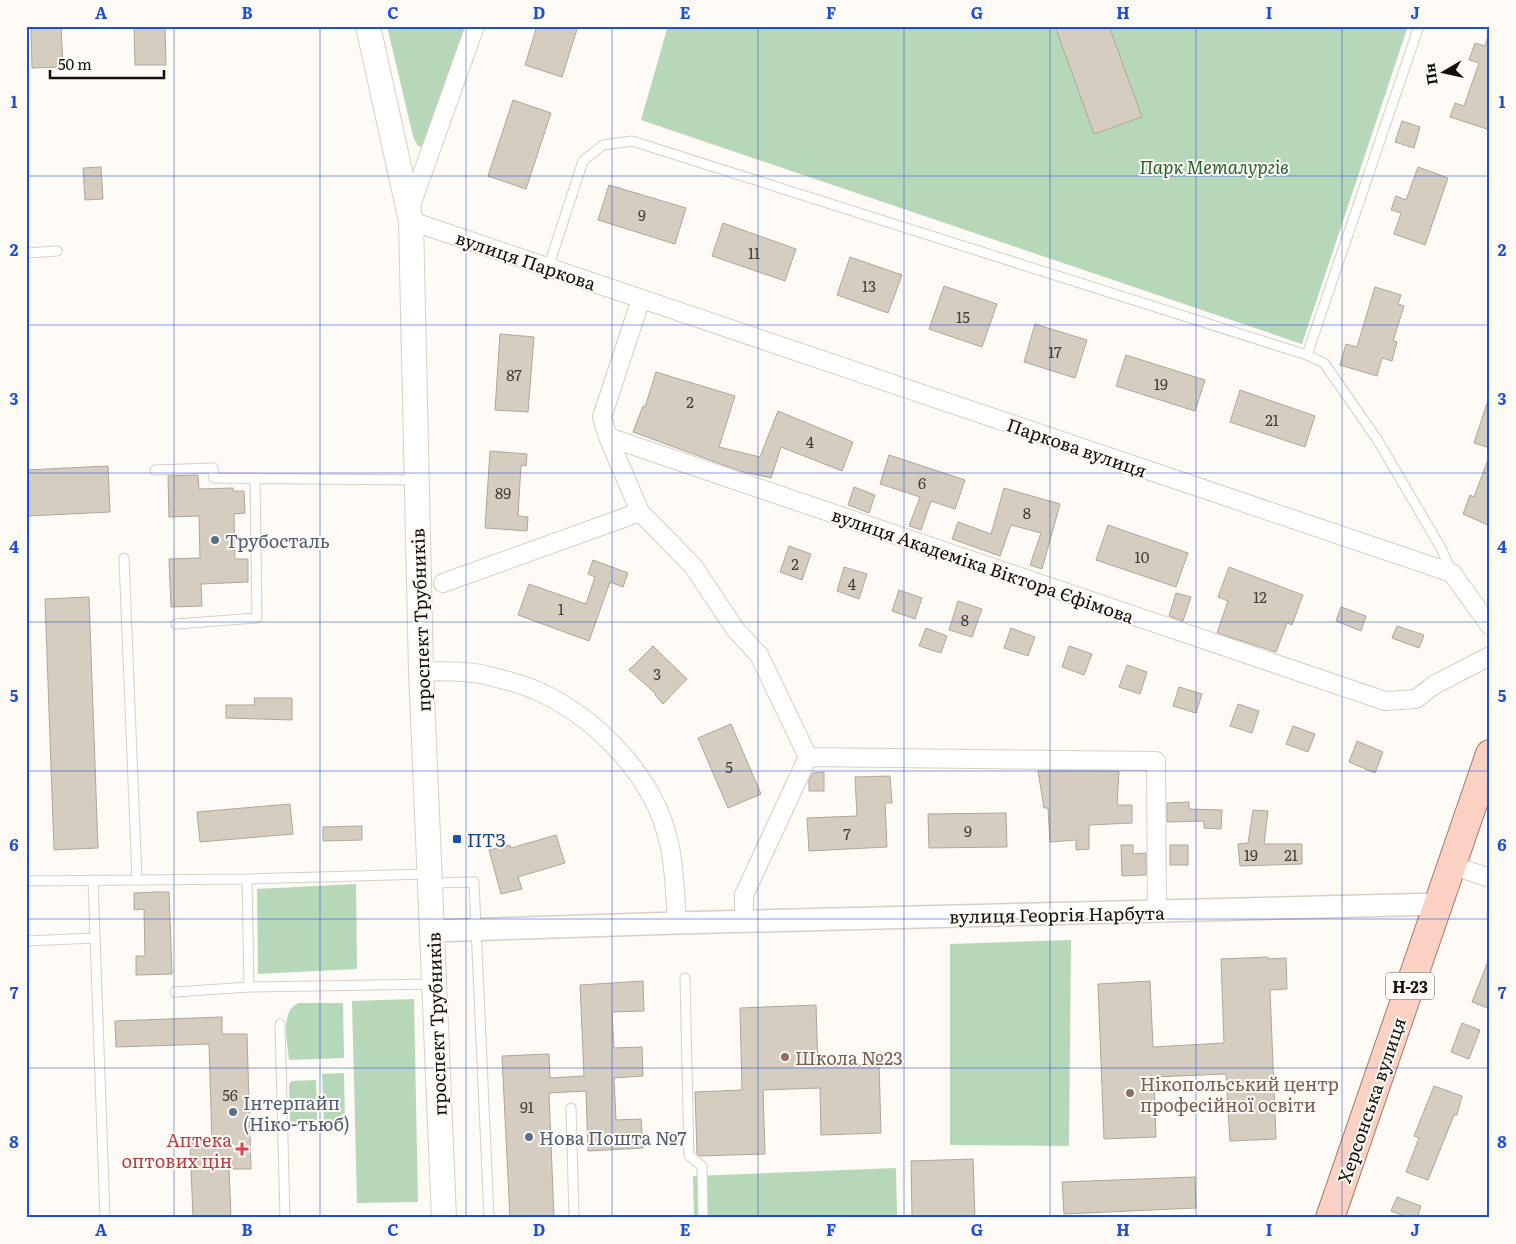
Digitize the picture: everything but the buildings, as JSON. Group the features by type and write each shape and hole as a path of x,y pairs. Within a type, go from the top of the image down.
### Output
{"main road":[{"name":"проспект Трубників","path":"368,26 410,216 421,671 444,1218"},
{"name":"Херсонська вулиця","path":"1330,1218 1490,754"}],"street":[{"path":"410,216 475,26"},
{"name":"вулиця Паркова","path":"410,216 548,268 641,299"},
{"path":"641,299 602,417 608,437 640,512 693,566 735,629 759,655 808,757"},
{"name":"Паркова вулиця","path":"641,299 1452,574"},
{"name":"вулиця Академіка Віктора Єфімова","path":"608,437 1385,701 1416,699 1434,685 1490,656"},
{"path":"443,583 640,512"},
{"path":"1452,574 1490,626"},
{"path":"421,671 488,675 540,692 588,722 624,757 651,796 669,842 675,881 677,923"},
{"path":"808,757 1156,760 1157,912"},
{"path":"744,921 744,895 808,757"},
{"path":"1451,865 1490,878"},
{"name":"вулиця Георгія Нарбута","path":"432,931 744,921 1438,904"}],"lane":[{"path":"1307,355 1419,26"},
{"path":"548,268 584,161 603,145 632,141 1307,355 1324,363 1377,439 1441,548 1452,574"},
{"path":"26,253 57,251"},
{"path":"155,470 213,468 214,478 416,480"},
{"path":"176,624 257,618 255,478"},
{"path":"124,558 137,879"},
{"path":"26,881 431,878 474,882 489,1218"},
{"path":"247,879 249,987"},
{"path":"93,880 106,1218"},
{"path":"26,941 95,938"},
{"path":"685,978 689,1156 702,1166 703,1218"},
{"path":"175,992 249,987 434,984"},
{"path":"280,1024 284,1218"},
{"path":"571,1108 574,1218"}],"green space":[{"path":"387,26 468,26 425,149 417,145 413,136"},
{"name":"Парк Металургів","path":"668,26 1408,26 1302,344 641,120"},
{"path":"356,884 357,969 258,974 257,889"},
{"path":"1071,940 1069,1146 950,1145 950,944"},
{"path":"414,999 418,1202 357,1203 352,1001"},
{"path":"299,1003 343,1003 344,1058 289,1060 286,1037 287,1020 293,1007"},
{"path":"344,1073 345,1123 324,1124 322,1074"},
{"path":"316,1080 317,1120 290,1122 289,1084 292,1081"},
{"path":"896,1168 897,1218 694,1218 693,1176"}],"place":[{"name":"Трубосталь","path":"215,540"},
{"name":"ПТЗ","path":"457,839"},
{"name":"Школа №23","path":"785,1057"},
{"name":"Нікопольський центр професійної освіти","path":"1130,1093"},
{"name":"Інтерпайп (Ніко-тьюб)","path":"233,1112"},
{"name":"Нова Пошта №7","path":"529,1137"},
{"name":"Аптека оптових цін","path":"242,1149"}]}
